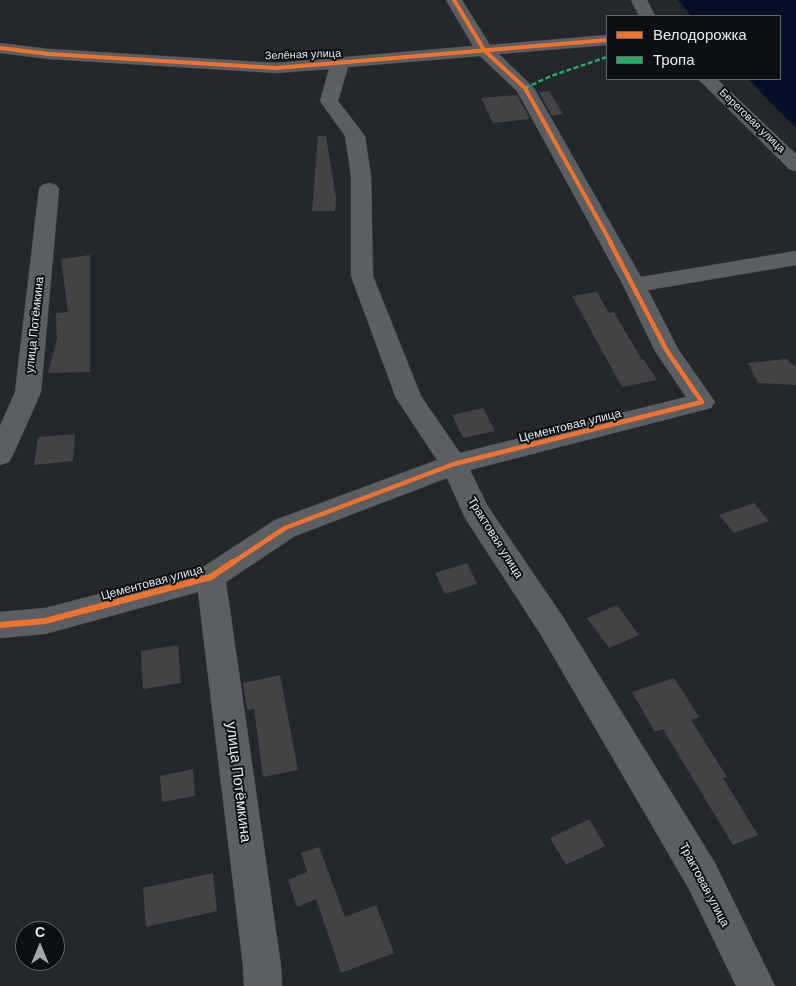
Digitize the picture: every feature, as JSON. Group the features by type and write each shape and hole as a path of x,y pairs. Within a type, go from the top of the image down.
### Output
{"street":[{"name":"Цементовая улица","path":"0,625 45,621 211,577 285,528 454,464 512,452 702,402 667,351 634,285 525,88 484,50 454,0"},
{"path":"639,0 646,15"},
{"name":"Зелёная улица","path":"0,48 49,54 276,68 606,40"},
{"name":"Трактовая улица","path":"340,64 329,101 355,136 361,176 362,276 409,398 454,464 475,510 552,626 702,876 756,986"},
{"name":"Береговая улица","path":"708,80 796,165"},
{"name":"улица Потёмкина","path":"0,455 28,392 49,190"},
{"path":"634,285 796,258"},
{"name":"улица Потёмкина","path":"211,577 262,966 263,986"}],"water":[{"path":"678,0 796,0 796,128 749,80 781,80 781,15 690,15"}],"building":[{"path":"549,91 563,114 552,116 539,92"},
{"path":"517,95 530,119 493,123 481,98"},
{"path":"318,136 326,136 336,198 335,211 312,211"},
{"path":"90,255 90,372 48,373 57,339 56,313 68,312 61,259"},
{"path":"597,292 609,313 614,312 642,360 644,360 657,380 622,387 572,296"},
{"path":"786,359 796,367 796,385 758,383 748,363"},
{"path":"483,408 495,431 463,438 452,415"},
{"path":"75,434 73,461 34,465 38,437"},
{"path":"754,503 769,521 734,533 719,515"},
{"path":"467,563 477,584 445,594 435,573"},
{"path":"617,605 639,635 609,648 587,618"},
{"path":"178,645 181,683 143,689 141,651"},
{"path":"280,675 298,770 263,777 254,709 247,710 243,683"},
{"path":"674,678 699,717 691,720 727,777 723,778 758,835 733,845 663,729 655,732 632,692"},
{"path":"193,769 195,796 162,802 160,776"},
{"path":"589,819 605,846 566,865 550,838"},
{"path":"319,847 345,917 376,905 394,953 341,973 316,899 297,907 288,880 307,872 301,853"},
{"path":"213,873 217,911 146,927 143,888"}],"marked path":[{"path":"525,88 551,76 606,57"}],"cycle path":[{"path":"0,625 45,621 211,577 285,528 454,464 702,402 667,351 634,285 525,88 484,50 454,0"},
{"path":"0,48 49,54 276,68 606,40"}]}
